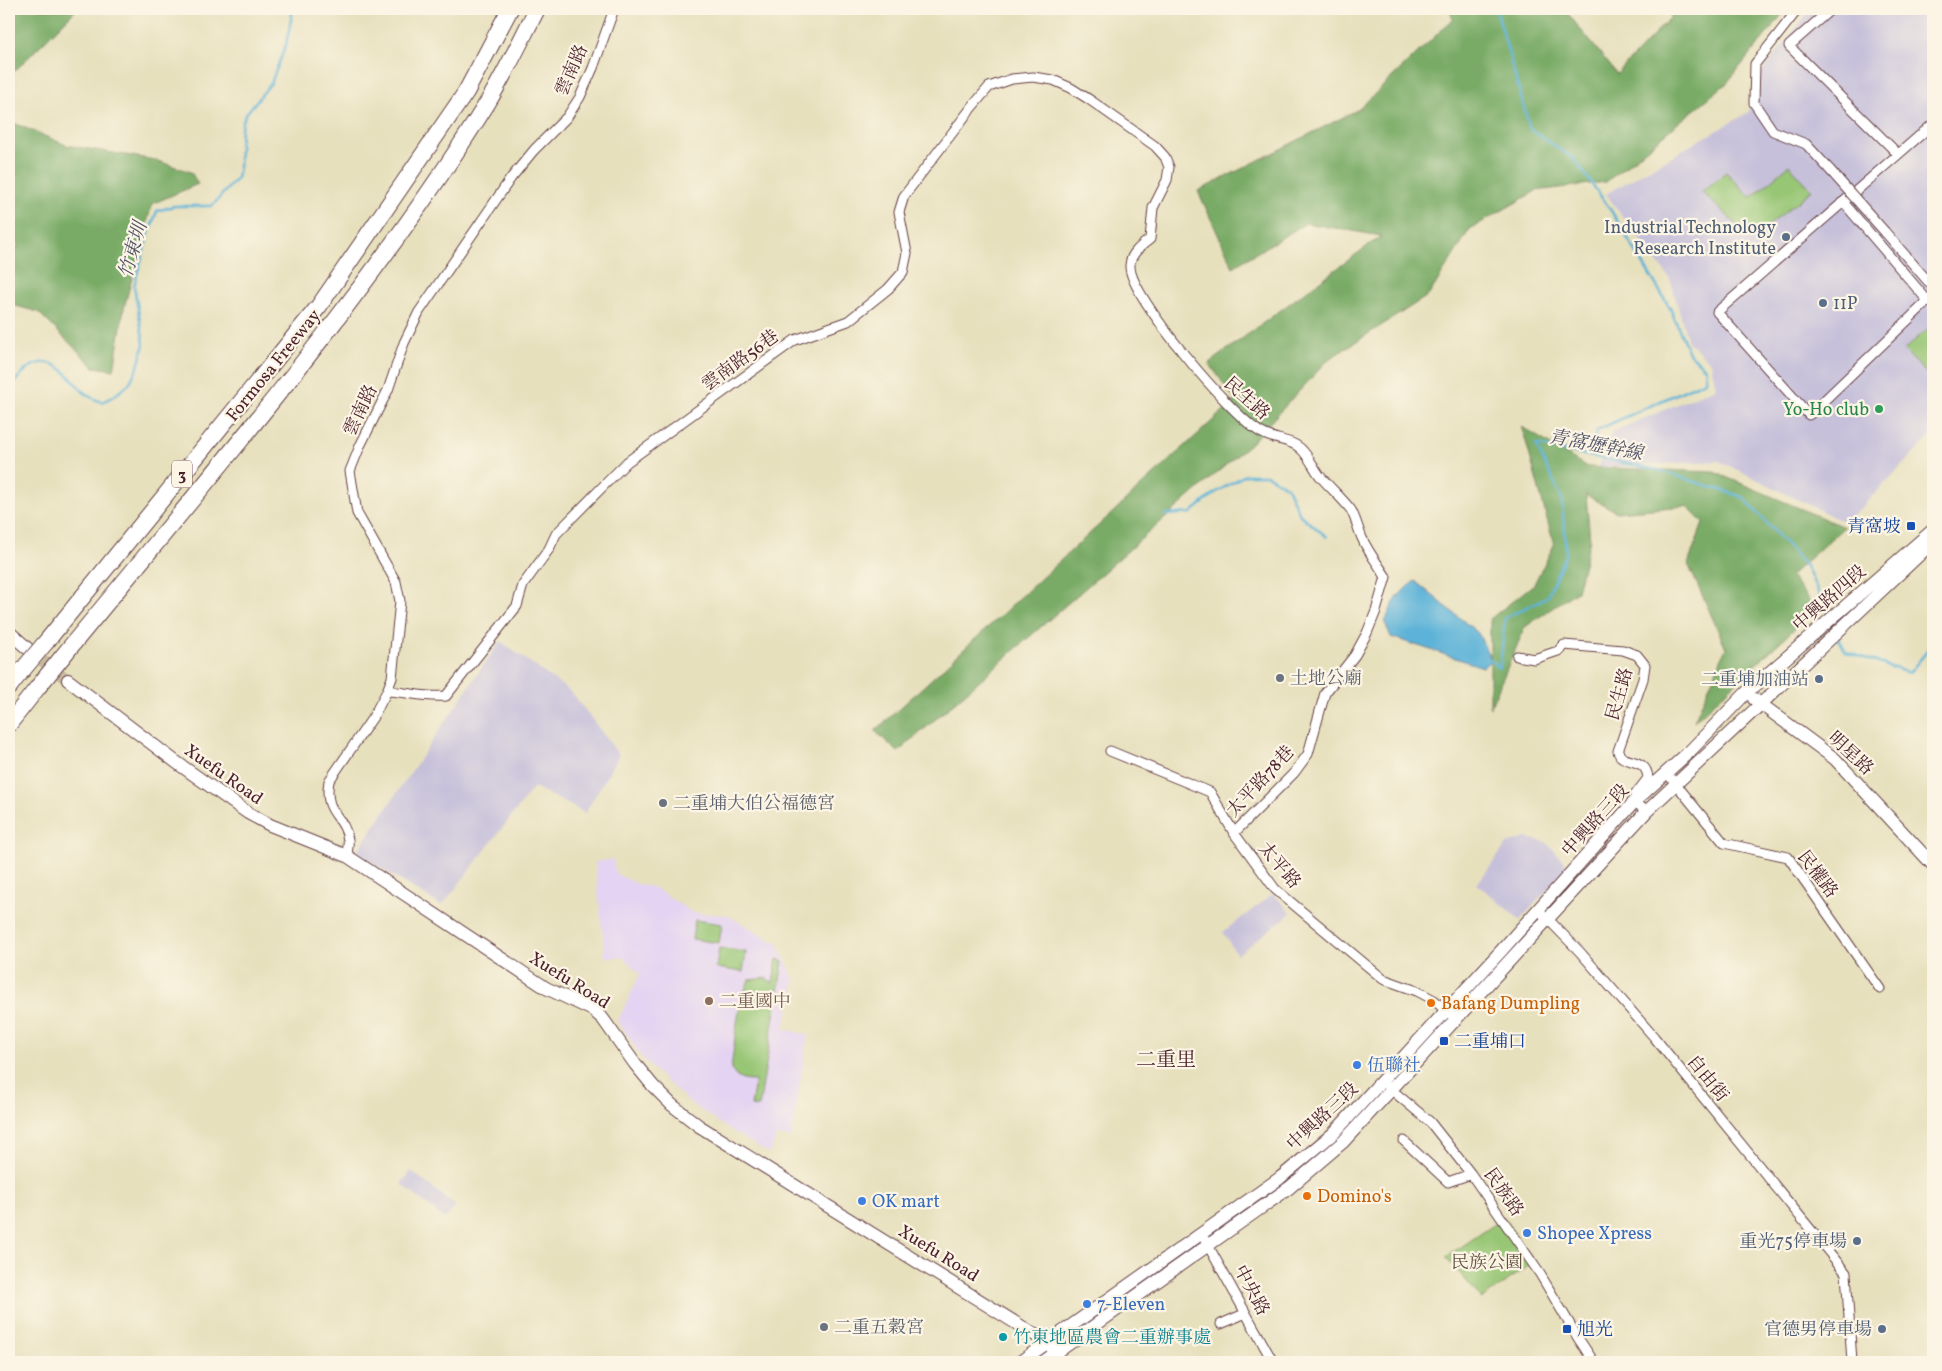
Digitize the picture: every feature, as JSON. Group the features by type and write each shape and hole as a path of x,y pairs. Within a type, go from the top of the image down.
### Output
{"highway":[{"name":"Formosa Freeway","path":"9,687 319,306 466,92 510,9"},
{"name":"Formosa Freeway","path":"9,724 325,334 417,210 489,100 537,9"}],"main road":[{"name":"中興路四段","path":"1747,692 1933,530"},
{"name":"中興路四段","path":"1451,1014 1547,919 1646,812 1933,542"},
{"path":"9,632 27,648"},
{"name":"Xuefu Road","path":"68,680 176,762 248,813 270,825 347,856 546,988 593,1010 603,1019 653,1086 672,1105 699,1126 1052,1348"},
{"name":"明星路","path":"1747,692 1760,705 1800,731 1835,758 1927,852 1933,865"},
{"name":"中興路三段","path":"1451,1014 1538,909 1634,801 1689,752 1747,692"},
{"path":"1043,1362 1052,1348 1209,1245 1296,1182 1344,1142 1387,1086 1451,1014"},
{"name":"中興路三段","path":"1020,1362 1052,1348 1201,1234 1280,1178 1387,1086"}],"street":[{"name":"雲南路","path":"347,856 348,839 328,802 329,781 374,718 387,692 392,678 400,601 396,582 357,512 352,493 350,470 388,390 404,343 419,312 511,178 534,150 567,117 580,97 593,68 614,9"},
{"path":"1798,9 1755,64 1754,103 1773,130 1806,144 1933,287"},
{"path":"1831,9 1789,46 1898,154"},
{"name":"雲南路56巷","path":"387,692 414,694 431,698 446,696 517,606 523,585 542,560 556,534 627,462 795,340 848,321 888,289 903,272 907,253 899,212 904,196 989,87 1012,79 1040,78 1053,80 1071,88 1090,100"},
{"name":"民生路","path":"1090,100 1155,146 1165,157 1169,167 1167,180 1154,208 1150,239 1138,248 1130,265 1132,275 1150,307 1193,367 1218,395 1261,433 1293,444 1303,450 1320,476 1351,511 1362,538 1386,577 1376,611 1355,655 1326,693"},
{"path":"1843,202 1931,298 1809,415 1717,312 1843,202 1898,154 1933,124"},
{"name":"民生路","path":"1517,656 1534,659 1558,652 1564,645 1623,650 1637,655 1644,665 1643,679 1618,751 1623,759 1633,760 1641,764 1648,772 1648,778 1635,795 1634,801"},
{"name":"太平路78巷","path":"1234,833 1294,773 1308,754 1326,693"},
{"name":"太平路","path":"1110,751 1210,792 1234,833 1275,889 1370,970 1383,979 1417,991 1434,1000 1451,1014"},
{"name":"民權路","path":"1666,772 1724,843 1788,857 1880,988"},
{"path":"1634,801 1646,812"},
{"name":"自由街","path":"1538,909 1580,952 1654,1037 1846,1273 1852,1362"},
{"name":"民族路","path":"1387,1086 1430,1122 1471,1174 1540,1274 1594,1362"},
{"path":"1404,1141 1448,1182 1471,1174"},
{"name":"中央路","path":"1201,1234 1209,1245 1246,1313 1268,1361"},
{"path":"1221,1324 1246,1313"}],"shaded area":[{"name":"Industrial Technology Research Institute","path":"1811,9 1933,9 1933,434 1846,523 1719,461 1599,467 1612,432 1716,388 1711,363 1688,341 1670,279 1606,194 1749,112 1755,81"},
{"path":"500,641 572,693 619,755 585,813 534,787 442,906 356,853"},
{"path":"1527,838 1546,842 1568,866 1520,920 1477,884 1507,844"},
{"name":"二重國中","path":"613,859 616,874 638,884 655,888 693,913 727,915 778,944 795,981 784,1029 808,1035 791,1138 776,1136 770,1154 689,1102 640,1055 618,1021 640,974 623,957 605,957 595,862"},
{"path":"1273,894 1291,913 1237,955 1223,932"},
{"path":"411,1171 456,1206 445,1219 401,1184"}],"green space":[{"path":"9,9 76,10 9,77"},
{"path":"1449,9 1564,9 1617,74 1671,17 1664,9 1787,9 1727,83 1606,182 1536,191 1470,229 1429,295 1329,359 1251,443 898,752 875,731 1235,400 1209,363 1381,236 1306,223 1233,267 1198,191 1359,109 1453,19"},
{"path":"9,121 66,145 155,160 191,172 198,184 152,204 124,308 114,370 94,367 38,312 9,304 9,247 18,248 9,217"},
{"path":"1789,165 1812,190 1752,239 1702,192 1726,172 1751,198"},
{"path":"1933,324 1933,380 1904,350"},
{"path":"1522,427 1587,467 1714,472 1844,527 1790,576 1816,609 1694,721 1726,648 1688,564 1703,523 1686,506 1617,512 1586,495 1590,540 1577,591 1525,627 1490,708 1490,619 1534,584 1554,545"},
{"path":"695,920 722,924 719,943 692,939"},
{"path":"719,948 746,952 743,972 716,968"},
{"path":"777,959 783,961 759,1107 751,1106 755,1081 741,1079 731,1069 737,1023 749,980 766,978 773,983"},
{"name":"民族公園","path":"1504,1218 1534,1262 1482,1299 1446,1257"}],"water":[{"path":"1415,581 1478,633 1491,660 1483,667 1391,637 1385,623 1390,610 1399,595"}],"waterway":[{"name":"竹東圳","path":"9,394 17,379 23,373 36,364 43,363 52,364 60,368 83,391 102,402 114,396 129,384 138,367 144,344 134,286 157,211 174,206 212,206 237,178 241,128 245,115 271,83 286,45 293,9"},
{"path":"1496,9 1530,129 1574,159 1610,209 1670,308 1689,353 1706,369 1705,381 1597,430 1592,457"},
{"name":"青窩壢幹線","path":"1491,660 1500,668 1505,618 1547,597 1566,553 1562,499 1536,445 1658,470 1743,497 1806,566 1827,612"},
{"path":"1165,515 1191,513 1215,493 1245,475 1267,475 1287,487 1300,515 1327,537"},
{"name":"青窩壢幹線","path":"1838,637 1846,652 1909,673 1933,644"}],"tunnel":[{"path":"28,650 68,680"}],"place":[{"name":"Industrial Technology Research Institute","path":"1786,237"},
{"name":"11P","path":"1823,303"},
{"name":"Yo-Ho club","path":"1879,409"},
{"name":"青窩坡","path":"1911,526"},
{"name":"土地公廟","path":"1280,678"},
{"name":"二重埔加油站","path":"1819,679"},
{"name":"二重埔大伯公福德宮","path":"663,803"},
{"name":"二重國中","path":"709,1001"},
{"name":"Bafang Dumpling","path":"1431,1003"},
{"name":"二重埔口","path":"1444,1041"},
{"name":"伍聯社","path":"1357,1065"},
{"name":"Domino's","path":"1307,1196"},
{"name":"OK mart","path":"862,1201"},
{"name":"Shopee Xpress","path":"1527,1233"},
{"name":"重光75停車場","path":"1857,1241"},
{"name":"7-Eleven","path":"1087,1304"},
{"name":"二重五穀宮","path":"824,1327"},
{"name":"旭光","path":"1567,1329"},
{"name":"官德男停車場","path":"1882,1329"},
{"name":"竹東地區農會二重辦事處","path":"1003,1337"}],"district":[{"name":"二重里","path":"1166,1059"}]}
